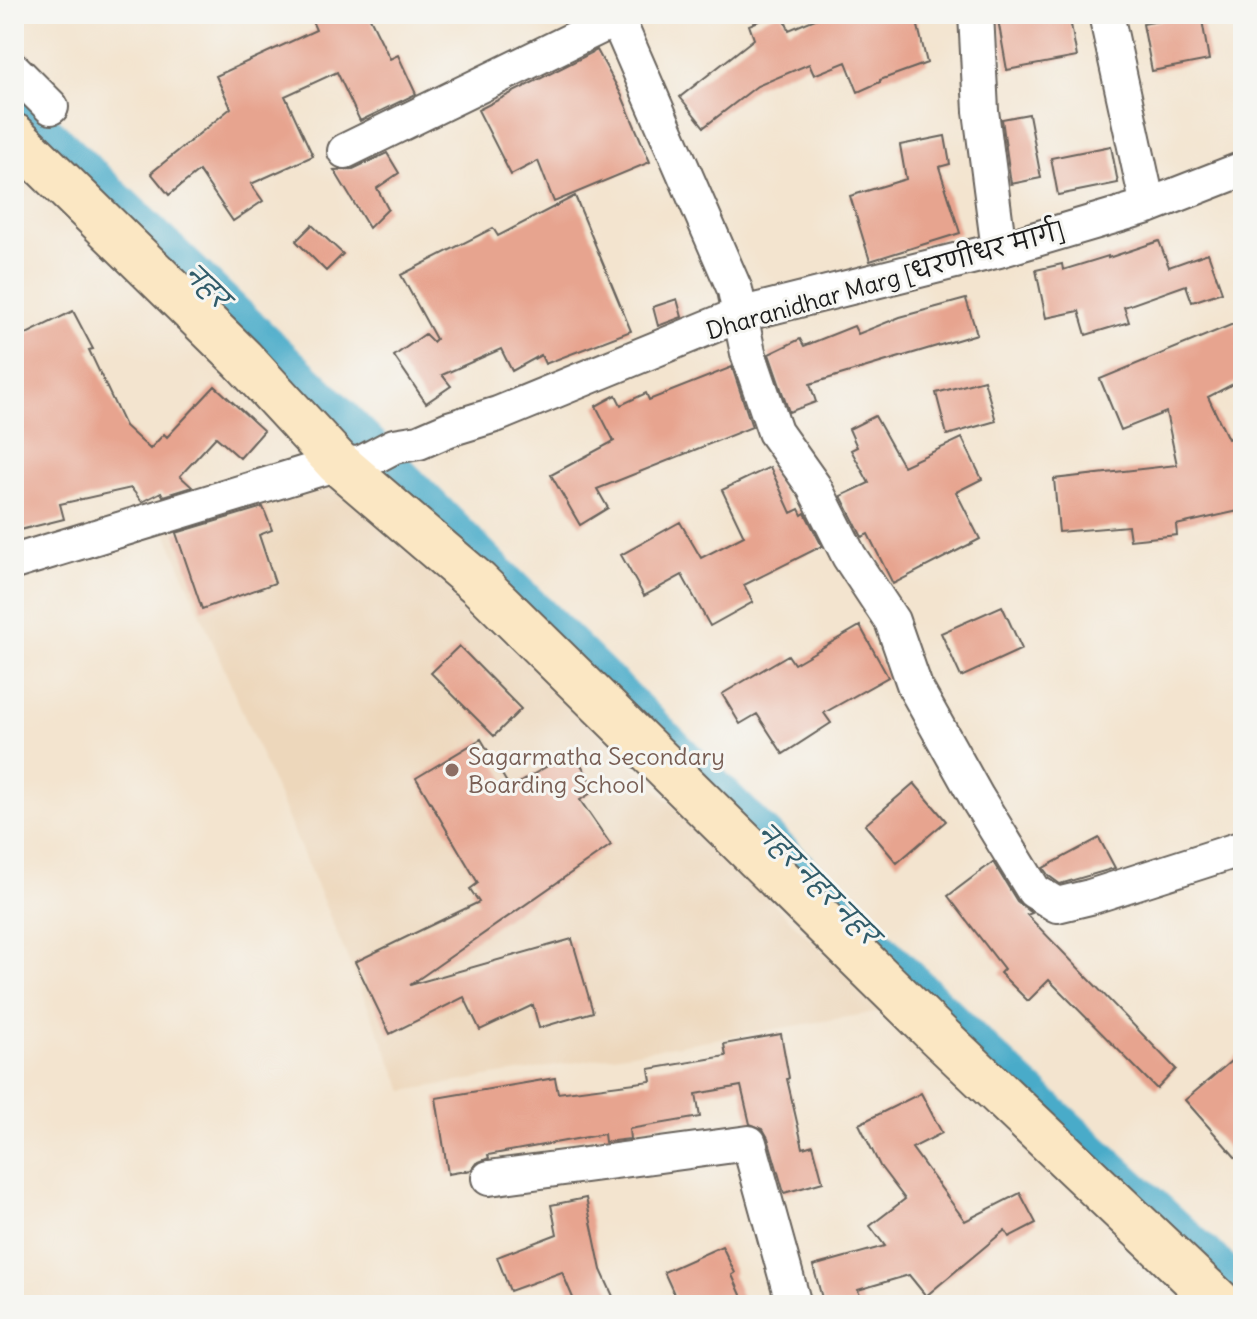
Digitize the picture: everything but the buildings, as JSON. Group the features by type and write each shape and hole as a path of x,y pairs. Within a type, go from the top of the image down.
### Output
{"street":[{"path":"976,14 981,111 999,250"},
{"path":"1106,14 1148,206"},
{"path":"345,151 620,15 735,290 739,315 775,432 814,487 849,556 892,621 915,687 1034,891 1057,905 1243,848"},
{"path":"14,70 51,107"},
{"path":"14,136 349,464 478,583 951,1047 1222,1305"},
{"name":"Dharanidhar Marg [धरणीधर मार्ग]","path":"349,464 394,446 419,442 498,414 739,315 999,250 1148,206 1243,169"},
{"path":"14,562 349,464"},
{"path":"489,1178 749,1143 794,1305"}],"shaded area":[{"name":"Sagarmatha Secondary Boarding School","path":"329,469 883,1011 404,1091 165,530"}],"waterway":[{"name":"नहर नहर नहर","path":"14,98 329,400 981,1045 1243,1286"}],"place":[{"name":"Sagarmatha Secondary Boarding School","path":"452,770"}],"water label":[{"name":"नहर","path":"207,286"}]}
